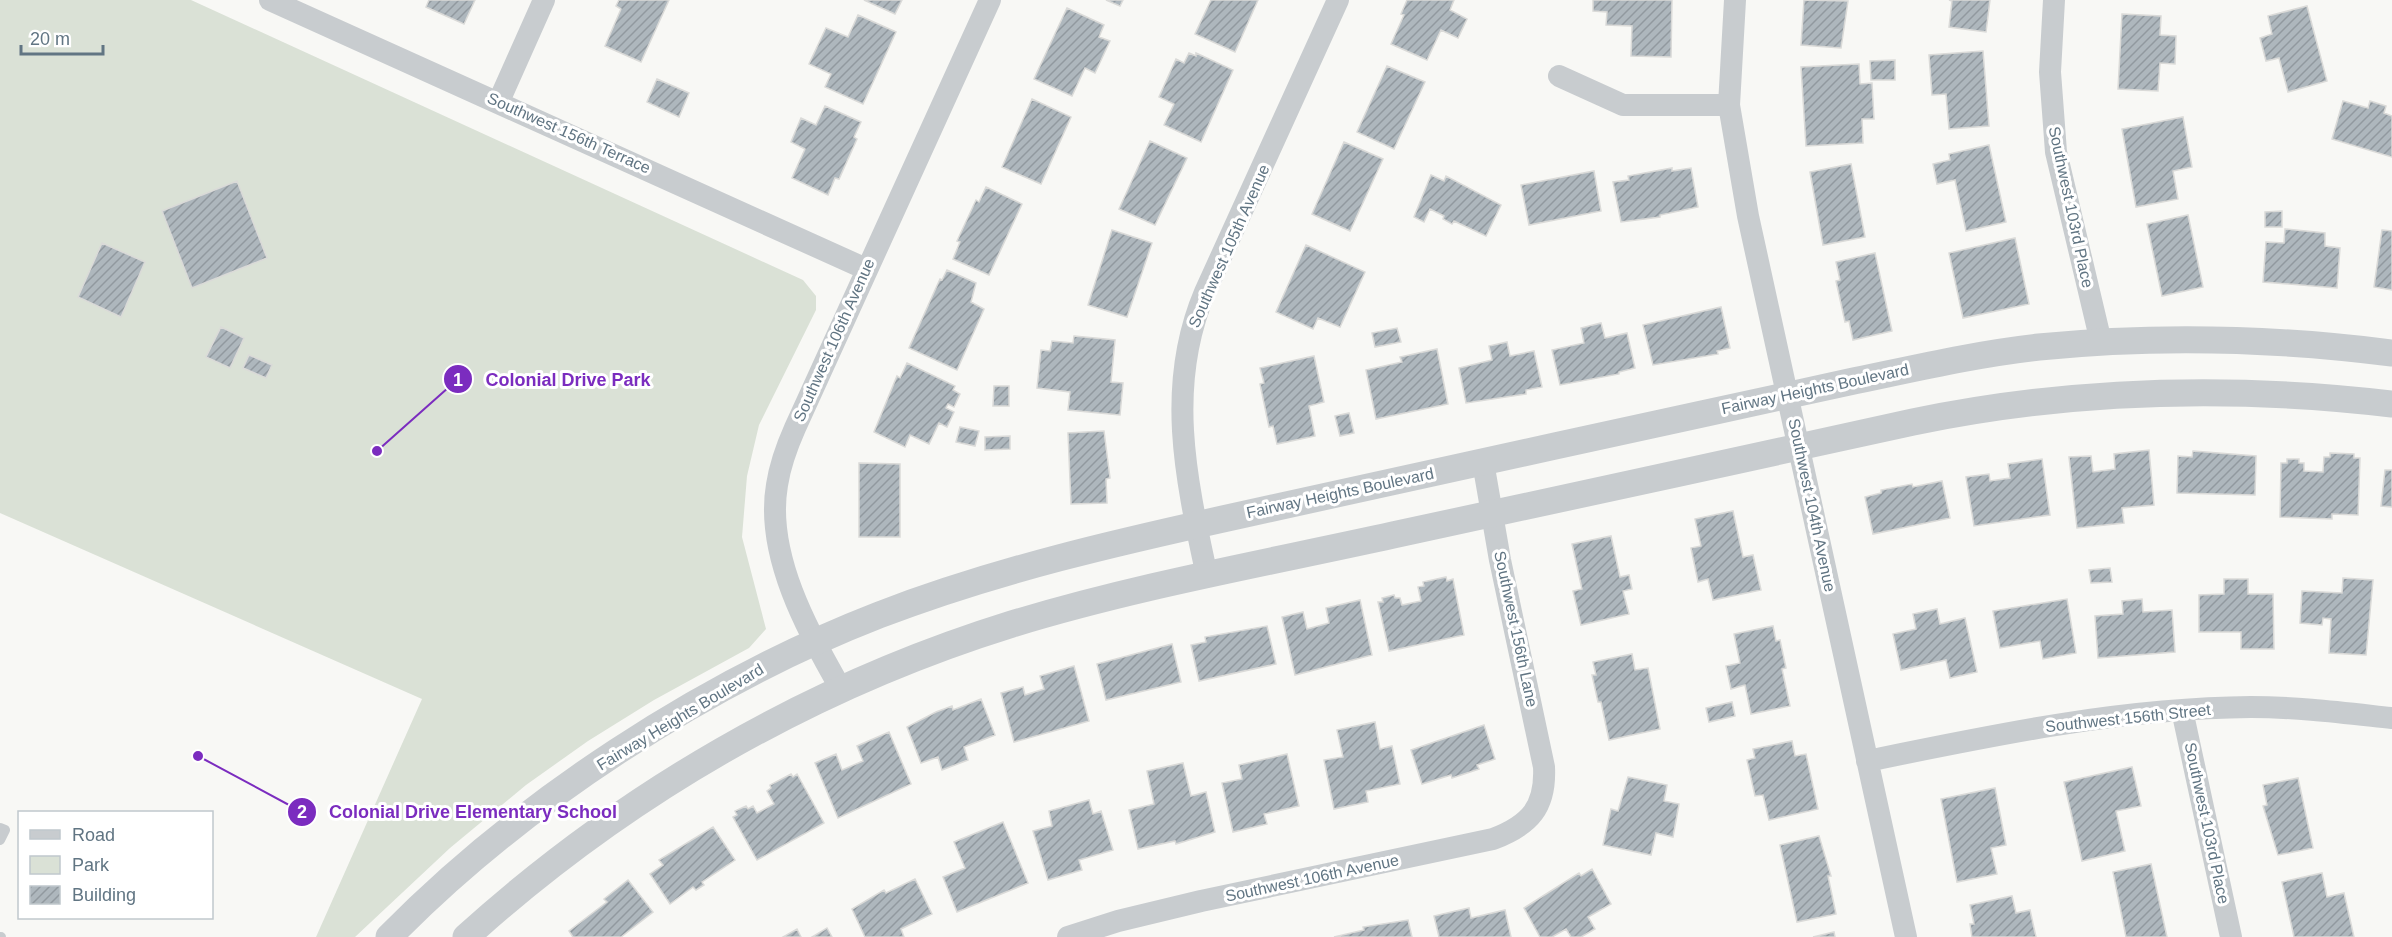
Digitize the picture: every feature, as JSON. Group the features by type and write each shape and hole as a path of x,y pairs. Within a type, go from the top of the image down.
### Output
{"street":[{"name":"Southwest 156th Terrace","path":"270,0 499,101 866,269"},
{"path":"499,101 544,0"},
{"name":"Southwest 106th Avenue","path":"841,689 814,642 796,601 782,552 775,512 777,485 795,428 990,0"},
{"name":"Southwest 105th Avenue","path":"1207,576 1185,467 1181,433 1181,400 1189,339 1205,292 1338,0"},
{"name":"Southwest 104th Avenue","path":"1735,0 1730,105 1748,216 1906,937"},
{"name":"Southwest 103rd Place","path":"2054,0 2050,72 2056,152 2101,342"},
{"path":"1559,76 1623,105 1730,105"},
{"name":"Fairway Heights Boulevard","path":"389,937 457,873 533,811 582,776 713,694 814,642 878,615 989,577 1075,553 1196,525 1968,357 2101,342 2190,338 2299,342 2392,353"},
{"path":"466,937 539,874 621,813 712,755 841,689 931,652 1011,625 1207,576 1800,447 2008,405 2136,393 2299,394 2392,404"},
{"name":"Southwest 156th Lane","path":"1483,462 1500,560 1543,755 1543,797"},
{"name":"Southwest 156th Street","path":"1867,761 2023,729 2182,710 2253,707 2392,718"},
{"name":"Southwest 103rd Place","path":"2182,710 2231,937"},
{"name":"Southwest 106th Avenue","path":"1068,937 1118,921 1191,903 1493,838 1528,819 1543,797"}],"lane":[{"path":"0,828 4,830 0,840"}],"green space":[{"path":"0,0 191,0 803,280 816,296 816,310 759,425 747,476 742,537 766,629 749,648 654,700 588,741 526,785 450,848 355,937 316,937 422,699 0,513"}],"building":[{"path":"429,0 475,0 464,24 426,7"},
{"path":"619,0 669,0 641,62 605,46 621,9 616,6"},
{"path":"864,0 902,0 895,14"},
{"path":"1106,0 1123,0 1120,6"},
{"path":"1211,0 1258,0 1235,52 1195,34"},
{"path":"1407,0 1454,0 1450,10 1467,19 1458,38 1441,30 1427,60 1391,44 1404,15 1401,14"},
{"path":"1593,0 1672,0 1671,57 1631,56 1632,26 1606,25 1607,12 1593,11"},
{"path":"1804,0 1848,1 1841,48 1801,45"},
{"path":"1949,0 1990,0 1986,32 1949,27 1952,1"},
{"path":"2307,6 2327,81 2288,92 2279,58 2266,61 2260,38 2272,34 2268,16"},
{"path":"1067,8 1104,25 1099,37 1110,41 1095,73 1085,68 1072,96 1034,79"},
{"path":"2122,14 2161,16 2160,35 2176,36 2175,64 2160,63 2158,91 2118,89"},
{"path":"858,15 896,32 863,104 825,87 831,74 809,64 826,28 848,37"},
{"path":"1983,51 1989,126 1949,129 1946,94 1932,95 1929,55"},
{"path":"1189,53 1196,56 1196,53 1233,70 1201,142 1164,125 1174,104 1159,97 1176,59 1184,63"},
{"path":"1895,60 1895,80 1871,80 1870,61"},
{"path":"1859,64 1860,84 1872,83 1874,119 1862,119 1863,143 1806,146 1801,67"},
{"path":"1387,66 1425,82 1394,149 1357,132"},
{"path":"657,79 689,93 679,117 647,102"},
{"path":"1032,99 1071,117 1041,184 1002,167"},
{"path":"2343,101 2368,108 2370,101 2386,106 2384,113 2392,116 2392,157 2332,139"},
{"path":"825,106 861,122 854,137 857,139 839,179 835,178 828,195 792,178 805,149 791,142 801,118 816,125"},
{"path":"2183,117 2192,167 2173,171 2178,199 2136,207 2122,129"},
{"path":"1150,141 1187,158 1155,225 1119,209"},
{"path":"1344,142 1383,159 1350,231 1312,214"},
{"path":"1989,145 2006,222 1966,231 1955,180 1937,184 1933,164 1950,160 1949,154"},
{"path":"1851,164 1865,237 1823,245 1810,172"},
{"path":"1672,168 1672,171 1691,168 1698,207 1660,215 1660,217 1621,222 1613,182 1629,180 1628,176"},
{"path":"1594,171 1601,211 1529,225 1521,185"},
{"path":"1431,175 1444,181 1446,176 1501,205 1486,236 1454,221 1452,224 1443,219 1444,216 1430,209 1424,222 1414,217"},
{"path":"237,181 267,258 192,288 162,211"},
{"path":"986,187 1022,204 989,275 953,259 960,242 957,241 976,200 979,202"},
{"path":"2282,211 2282,227 2265,227 2265,212"},
{"path":"2188,215 2203,287 2162,296 2147,224"},
{"path":"2285,229 2325,233 2325,246 2340,248 2337,288 2263,282 2266,242 2284,243"},
{"path":"1112,230 1152,243 1127,317 1088,305"},
{"path":"2382,230 2392,231 2392,290 2374,287"},
{"path":"2015,238 2029,304 1963,318 1949,253"},
{"path":"102,243 145,262 121,317 78,297"},
{"path":"1306,245 1365,272 1340,327 1318,318 1313,329 1276,312"},
{"path":"1875,253 1892,331 1853,340 1849,321 1845,322 1836,281 1840,280 1836,262"},
{"path":"947,270 976,283 971,302 984,309 957,370 909,348 940,279 942,280"},
{"path":"1721,307 1730,348 1717,351 1718,354 1653,365 1643,325"},
{"path":"1601,323 1605,338 1627,333 1635,368 1619,372 1619,374 1560,385 1552,350 1584,343 1581,328"},
{"path":"221,327 244,338 230,368 206,357"},
{"path":"1397,328 1401,342 1375,347 1372,333"},
{"path":"1074,336 1115,340 1111,382 1123,383 1120,415 1068,410 1070,392 1037,388 1041,350 1050,351 1052,341 1073,343"},
{"path":"1507,342 1510,356 1534,351 1542,387 1526,390 1526,394 1466,403 1459,368 1492,360 1489,346"},
{"path":"1437,349 1448,404 1376,419 1366,370 1402,362 1400,357"},
{"path":"249,355 272,365 266,378 243,368"},
{"path":"1314,356 1324,402 1309,406 1315,436 1277,444 1273,426 1269,427 1260,384 1264,383 1260,368"},
{"path":"907,363 955,386 953,390 960,394 954,407 948,404 946,408 954,412 947,427 939,423 929,444 910,435 905,447 874,432 897,376 900,378"},
{"path":"994,386 1009,386 1009,406 993,406"},
{"path":"1349,413 1354,433 1340,436 1335,416"},
{"path":"960,427 979,431 975,446 956,442"},
{"path":"1104,431 1110,478 1106,479 1107,503 1071,504 1068,433"},
{"path":"1010,436 1010,449 985,450 985,437"},
{"path":"2149,450 2154,505 2122,508 2124,523 2077,528 2069,457 2091,456 2093,472 2115,469 2114,454"},
{"path":"2193,451 2256,456 2255,495 2177,493 2178,456 2192,457"},
{"path":"2330,453 2354,454 2354,458 2360,458 2358,515 2332,514 2332,519 2280,517 2281,463 2287,463 2287,459 2299,459 2299,463 2304,463 2304,471 2323,472 2324,457 2330,457"},
{"path":"2042,459 2050,515 1974,526 1966,477 1989,474 1990,481 2010,478 2008,464"},
{"path":"859,463 900,464 900,537 859,537"},
{"path":"2385,470 2392,470 2392,507 2381,506"},
{"path":"1942,481 1950,518 1873,534 1865,497 1881,493 1881,490"},
{"path":"1733,511 1743,557 1753,555 1761,590 1713,600 1708,579 1698,582 1691,548 1701,546 1695,519"},
{"path":"1611,536 1620,577 1629,575 1632,589 1623,591 1629,614 1581,625 1573,591 1582,589 1572,544"},
{"path":"2110,568 2112,582 2091,583 2089,570"},
{"path":"1446,577 1447,581 1453,579 1464,635 1389,651 1378,602 1383,602 1382,598 1394,595 1395,598 1400,598 1402,605 1421,601 1418,587 1424,586 1423,582"},
{"path":"2343,578 2373,580 2366,655 2329,653 2331,619 2323,618 2322,625 2300,623 2302,591 2342,593"},
{"path":"2224,579 2248,579 2248,594 2273,594 2274,649 2241,649 2241,632 2199,632 2199,595 2224,594"},
{"path":"2067,599 2076,653 2043,659 2040,641 2000,648 1993,611"},
{"path":"2142,599 2143,612 2172,610 2175,652 2098,658 2095,616 2123,614 2122,601"},
{"path":"1360,600 1372,655 1295,675 1282,617 1303,612 1307,629 1329,623 1326,608"},
{"path":"1937,609 1940,624 1965,618 1977,672 1950,678 1946,660 1901,670 1893,634 1916,629 1913,614"},
{"path":"1267,626 1276,664 1199,681 1191,645 1206,642 1205,637"},
{"path":"1773,626 1776,641 1780,640 1786,668 1782,669 1790,706 1751,714 1745,685 1731,689 1726,666 1740,663 1734,634"},
{"path":"1172,644 1181,682 1106,700 1097,664"},
{"path":"1632,654 1635,670 1648,668 1660,729 1609,740 1601,702 1598,702 1592,675 1596,675 1593,662"},
{"path":"1074,666 1089,721 1014,742 1001,693 1023,687 1025,695 1044,689 1040,676"},
{"path":"981,699 995,735 964,747 968,760 942,770 938,757 921,763 907,727 936,712 952,706 953,710"},
{"path":"1732,702 1735,716 1709,722 1706,708"},
{"path":"1375,722 1380,749 1392,746 1400,784 1366,791 1368,802 1334,809 1324,760 1343,757 1337,730"},
{"path":"1484,725 1495,759 1477,765 1479,769 1452,778 1451,775 1422,784 1411,750"},
{"path":"889,732 911,784 838,818 815,763 836,754 842,770 863,761 857,746"},
{"path":"1792,741 1795,756 1806,754 1818,809 1769,820 1763,795 1755,796 1747,760 1755,758 1753,749"},
{"path":"1287,754 1299,806 1264,814 1267,824 1233,832 1222,783 1242,779 1239,765"},
{"path":"1183,763 1191,796 1206,792 1215,832 1176,844 1175,841 1138,849 1129,810 1154,804 1147,771"},
{"path":"2132,767 2141,806 2116,811 2125,851 2082,861 2064,782"},
{"path":"791,774 793,777 797,774 824,823 757,860 733,817 737,815 735,811 746,806 748,809 753,806 757,813 774,804 767,791 771,788 770,785"},
{"path":"1628,777 1667,785 1664,801 1679,804 1673,837 1656,833 1651,855 1603,845 1611,809 1618,811"},
{"path":"2298,778 2313,848 2278,855 2263,806 2267,805 2263,785"},
{"path":"1995,788 2006,845 1991,848 1997,874 1957,882 1941,799"},
{"path":"1089,800 1093,814 1101,811 1113,850 1079,860 1082,870 1048,880 1033,831 1052,826 1049,811"},
{"path":"1003,822 1028,883 957,912 943,877 965,868 954,842"},
{"path":"713,827 735,860 702,882 704,885 696,890 693,887 670,904 650,874 663,865 659,860"},
{"path":"1819,836 1831,876 1828,876 1836,914 1797,922 1780,845"},
{"path":"2151,864 2167,937 2126,937 2113,872"},
{"path":"1592,869 1611,904 1588,917 1595,929 1581,937 1571,937 1566,929 1552,937 1540,937 1524,908 1579,873 1581,876"},
{"path":"2322,873 2327,897 2344,893 2354,937 2294,937 2282,882"},
{"path":"915,879 932,914 901,929 904,937 865,937 852,909 884,890 886,893"},
{"path":"628,880 653,912 621,937 573,937 569,931 607,902 604,899"},
{"path":"2012,896 2016,913 2030,910 2036,937 1972,937 1970,924 1974,924 1970,905"},
{"path":"1469,908 1471,918 1505,910 1511,937 1439,937 1434,916"},
{"path":"1408,920 1412,937 1334,937 1364,930 1363,927"},
{"path":"827,928 832,937 812,937"},
{"path":"797,929 801,937 783,937"},
{"path":"1834,932 1835,937 1813,937"}],"place":[{"name":"Colonial Drive Park","path":"377,451"},
{"name":"Colonial Drive Elementary School","path":"198,756"}]}
